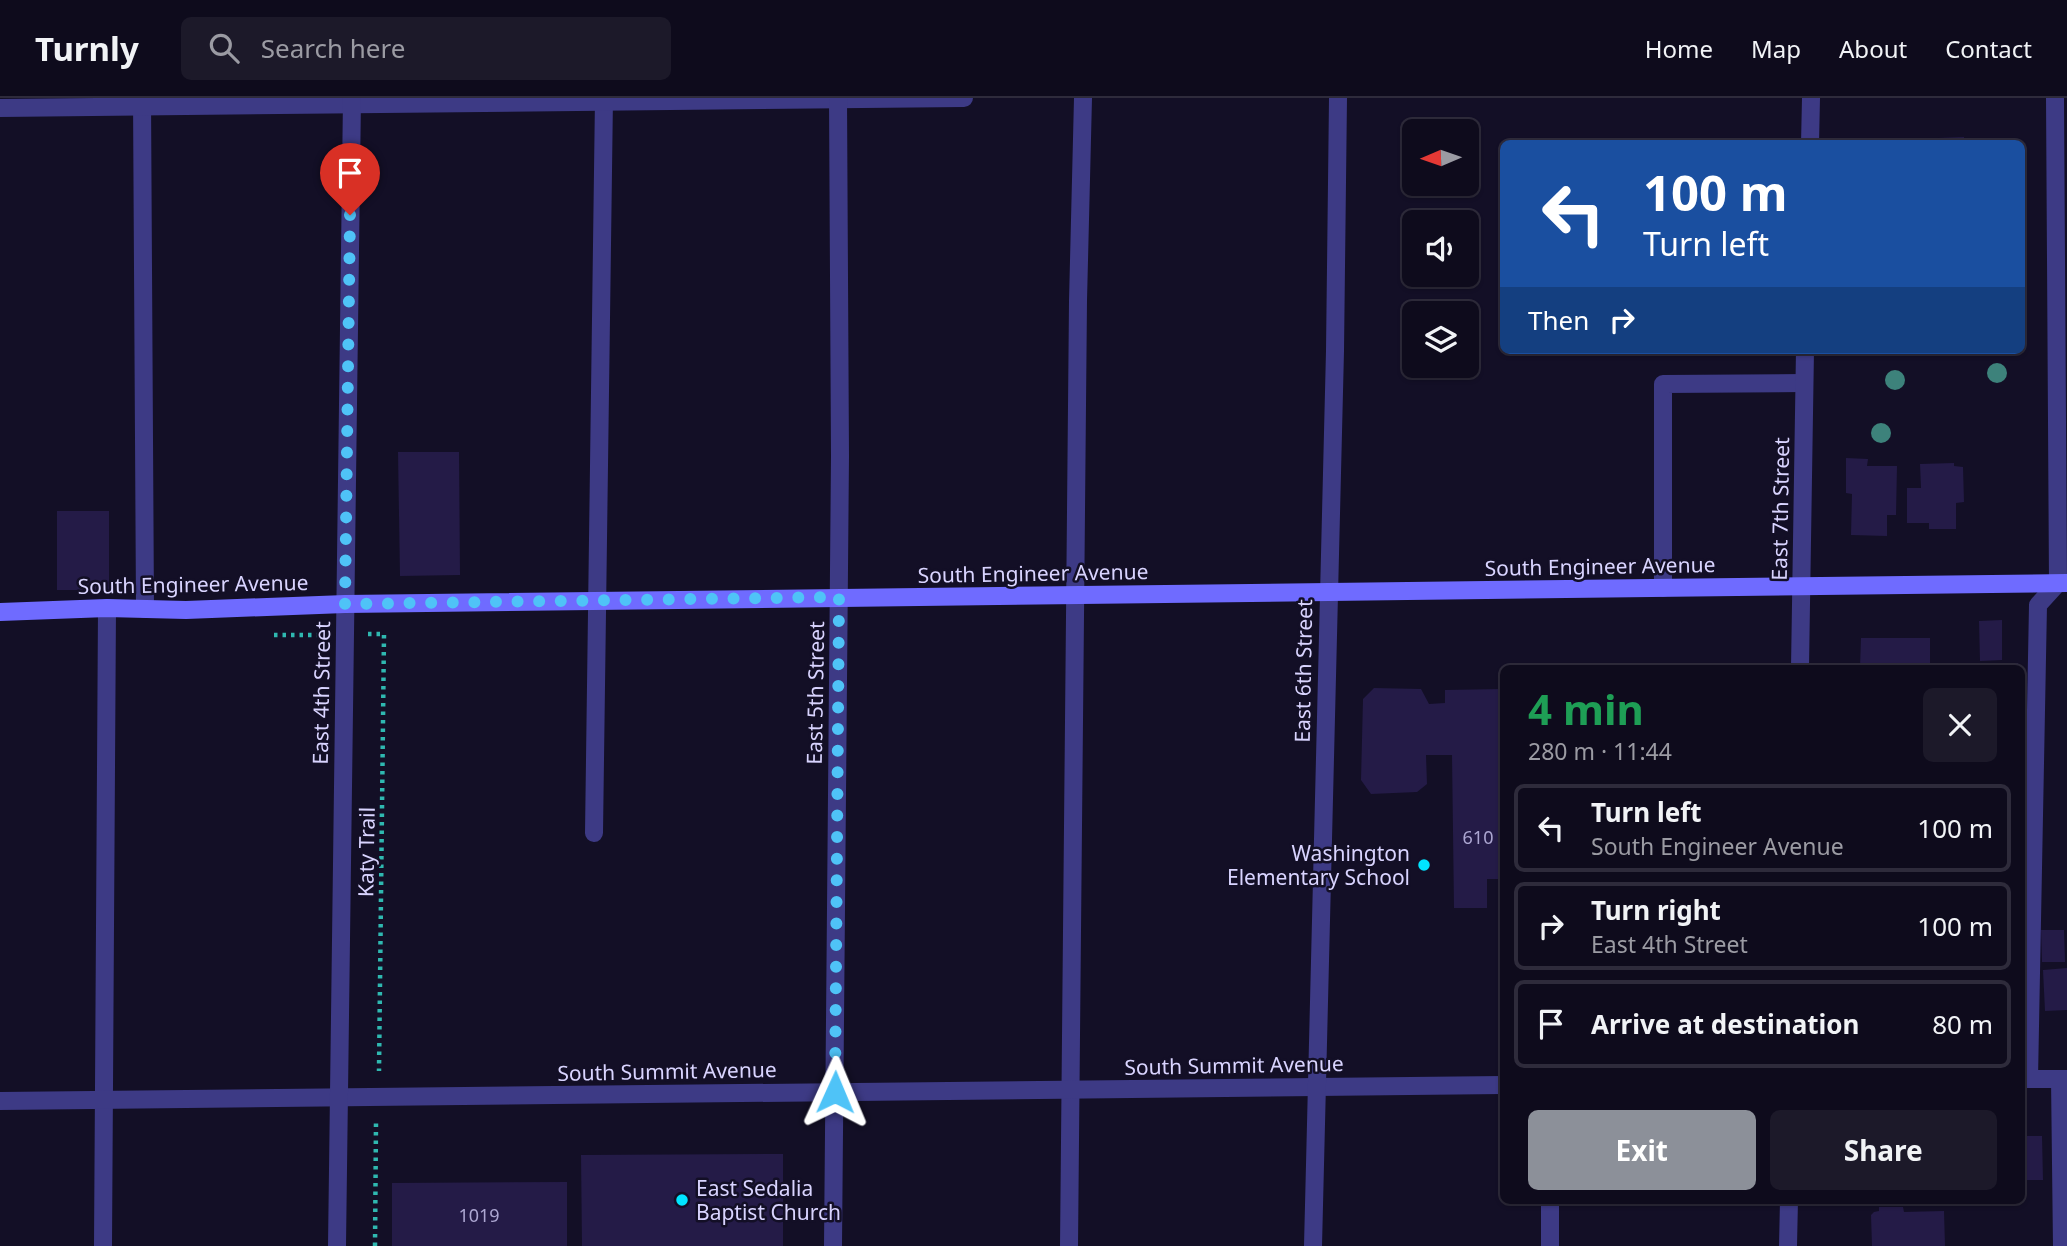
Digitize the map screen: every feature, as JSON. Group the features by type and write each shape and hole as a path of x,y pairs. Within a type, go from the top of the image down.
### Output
{"street":[{"path":"0,108 142,102 964,98"},
{"path":"1069,1246 1083,98"},
{"name":"East 6th Street","path":"1313,1246 1335,351 1338,98"},
{"path":"1810,140 1811,98"},
{"path":"2056,98 2063,583 2038,605 2025,1079 2063,1079 2062,1246"},
{"name":"East 5th Street","path":"833,1246 839,597 838,99"},
{"path":"594,833 604,100"},
{"name":"East 4th Street","path":"337,1246 352,101"},
{"path":"142,102 145,609"},
{"name":"East 7th Street","path":"1800,665 1805,354"},
{"path":"1663,588 1663,384 1804,383"},
{"name":"South Engineer Avenue","path":"0,612 839,597 2063,583"},
{"path":"103,1246 107,608"},
{"name":"South Summit Avenue","path":"0,1101 1500,1085"},
{"path":"1550,1204 1550,1246"},
{"path":"1788,1246 1789,1204"}],"path":[{"name":"Katy Trail","path":"379,1071 384,634"},
{"path":"375,1246 376,1121"}],"building":[{"path":"1964,137 1964,140 1912,139"},
{"path":"398,452 459,452 460,575 400,576"},
{"path":"1846,458 1868,459 1867,466 1897,466 1896,515 1887,515 1887,536 1851,535 1852,494 1846,493"},
{"path":"1954,463 1954,466 1963,467 1964,502 1956,503 1956,529 1929,529 1929,523 1907,523 1907,488 1921,488 1920,464"},
{"path":"57,511 109,511 109,590 57,590"},
{"path":"2002,620 2002,660 1980,661 1979,621"},
{"path":"1861,638 1930,638 1930,665 1860,665"},
{"path":"2018,663 2018,665 1976,665"},
{"name":"Washington Elementary School","path":"1374,688 1421,689 1429,704 1445,703 1445,690 1500,689 1500,879 1487,879 1487,908 1454,908 1452,755 1426,755 1427,784 1417,792 1371,794 1361,780 1363,699"},
{"path":"2041,930 2064,930 2065,962 2042,962"},
{"path":"2067,968 2067,1010 2045,1011 2043,970"},
{"path":"2025,1136 2042,1136 2043,1180 2025,1180"},
{"name":"East Sedalia Baptist Church","path":"783,1154 783,1246 582,1246 581,1155"},
{"path":"567,1182 567,1246 392,1246 392,1183"},
{"path":"1879,1207 1903,1207 1904,1212 1944,1211 1945,1246 1872,1246 1871,1215 1879,1211"}],"place":[{"name":"Washington Elementary School","path":"1424,865"},
{"name":"East Sedalia Baptist Church","path":"682,1200"}],"route":[{"path":"350,215 345,604 839,597 835,1092"}]}
